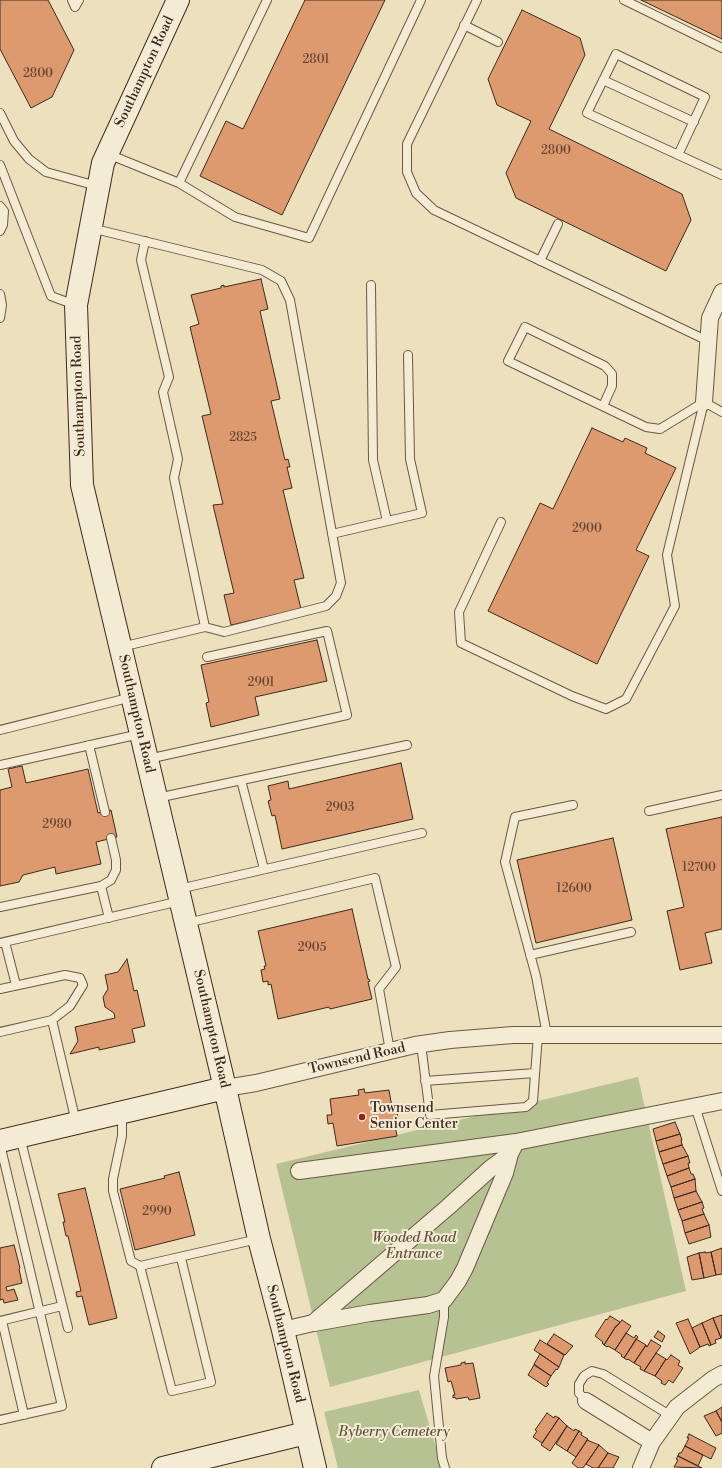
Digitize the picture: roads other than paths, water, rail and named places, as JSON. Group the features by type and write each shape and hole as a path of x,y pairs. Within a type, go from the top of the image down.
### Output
{"street":[{"name":"Southampton Road","path":"178,0 103,163 98,186 76,306 82,485 225,1088 259,1239 283,1330 315,1468"},
{"path":"704,402 710,318 722,292"},
{"name":"Townsend Road","path":"7,1141 122,1112 225,1088 256,1083 421,1044 513,1035 722,1035"},
{"path":"299,1171 513,1148 722,1101"},
{"path":"283,1330 370,1313 428,1305 444,1300 458,1281 465,1268 505,1173 513,1148"},
{"path":"313,1323 448,1207 513,1148"},
{"path":"641,1468 652,1442 677,1407 713,1379 722,1374"},
{"path":"586,1401 652,1442"},
{"path":"163,1468 215,1459 306,1433"}],"lane":[{"path":"72,0 75,7 79,0"},
{"path":"179,183 267,0"},
{"path":"107,154 179,183 235,218 308,238 421,0"},
{"path":"477,0 408,144 407,172 416,193 434,210 708,341"},
{"path":"624,0 722,48"},
{"path":"464,25 498,42"},
{"path":"678,155 705,97 616,54 587,113 678,155 722,175"},
{"path":"603,80 694,122"},
{"path":"0,113 14,141 29,159 46,172 98,186"},
{"path":"0,165 51,296 76,306"},
{"path":"0,230 3,225 2,208 16,206"},
{"path":"540,261 558,224"},
{"path":"90,228 262,270 281,281 290,300 341,582 336,596 326,606 224,632 205,627 120,647"},
{"path":"144,241 141,260 169,377 163,392 178,459 174,478 205,627"},
{"path":"371,285 373,460 387,521"},
{"path":"0,294 2,306 0,318"},
{"path":"602,406 612,386 612,374 605,366 525,326 508,361 602,406 646,427 660,429 704,402"},
{"path":"332,534 422,513 410,459 408,355"},
{"path":"704,402 722,412"},
{"path":"501,522 459,612 461,643 572,696 606,709 626,699 675,606 667,555 704,402"},
{"path":"147,759 347,715 327,631 206,657"},
{"path":"0,730 132,697"},
{"path":"0,764 141,734"},
{"path":"89,745 104,812"},
{"path":"156,798 407,745"},
{"path":"241,780 264,869"},
{"path":"649,811 722,795"},
{"path":"421,1044 430,1115 526,1107 532,1101 535,1073 543,1035 536,976 505,862 515,817 573,805"},
{"path":"16,985 2,942 109,918 264,869 422,833"},
{"path":"0,907 101,886 111,880 116,870 116,860 111,838"},
{"path":"186,923 375,878 396,967 379,989 390,1051"},
{"path":"101,886 109,918"},
{"path":"530,955 631,932"},
{"path":"0,989 66,975 80,978 82,985 70,1006 52,1020 0,1032"},
{"path":"52,1020 76,1123"},
{"path":"425,1081 535,1073"},
{"path":"695,1106 722,1191"},
{"path":"122,1112 122,1136 113,1178 113,1190 131,1261 140,1266 181,1258 259,1239"},
{"path":"7,1141 68,1328"},
{"path":"0,1420 62,1406 40,1312 7,1141"},
{"path":"140,1266 172,1391 211,1382 181,1258"},
{"path":"444,1300 444,1318 434,1376 442,1458 445,1468"},
{"path":"24,1415 1,1321 62,1306"},
{"path":"586,1401 579,1393 579,1384 584,1376 592,1371 602,1374 671,1416"}],"place":[{"name":"Townsend Senior Center","path":"362,1117"}],"park label":[{"name":"Wooded Road Entrance","path":"414,1248"},
{"name":"Byberry Cemetery","path":"394,1433"}]}
